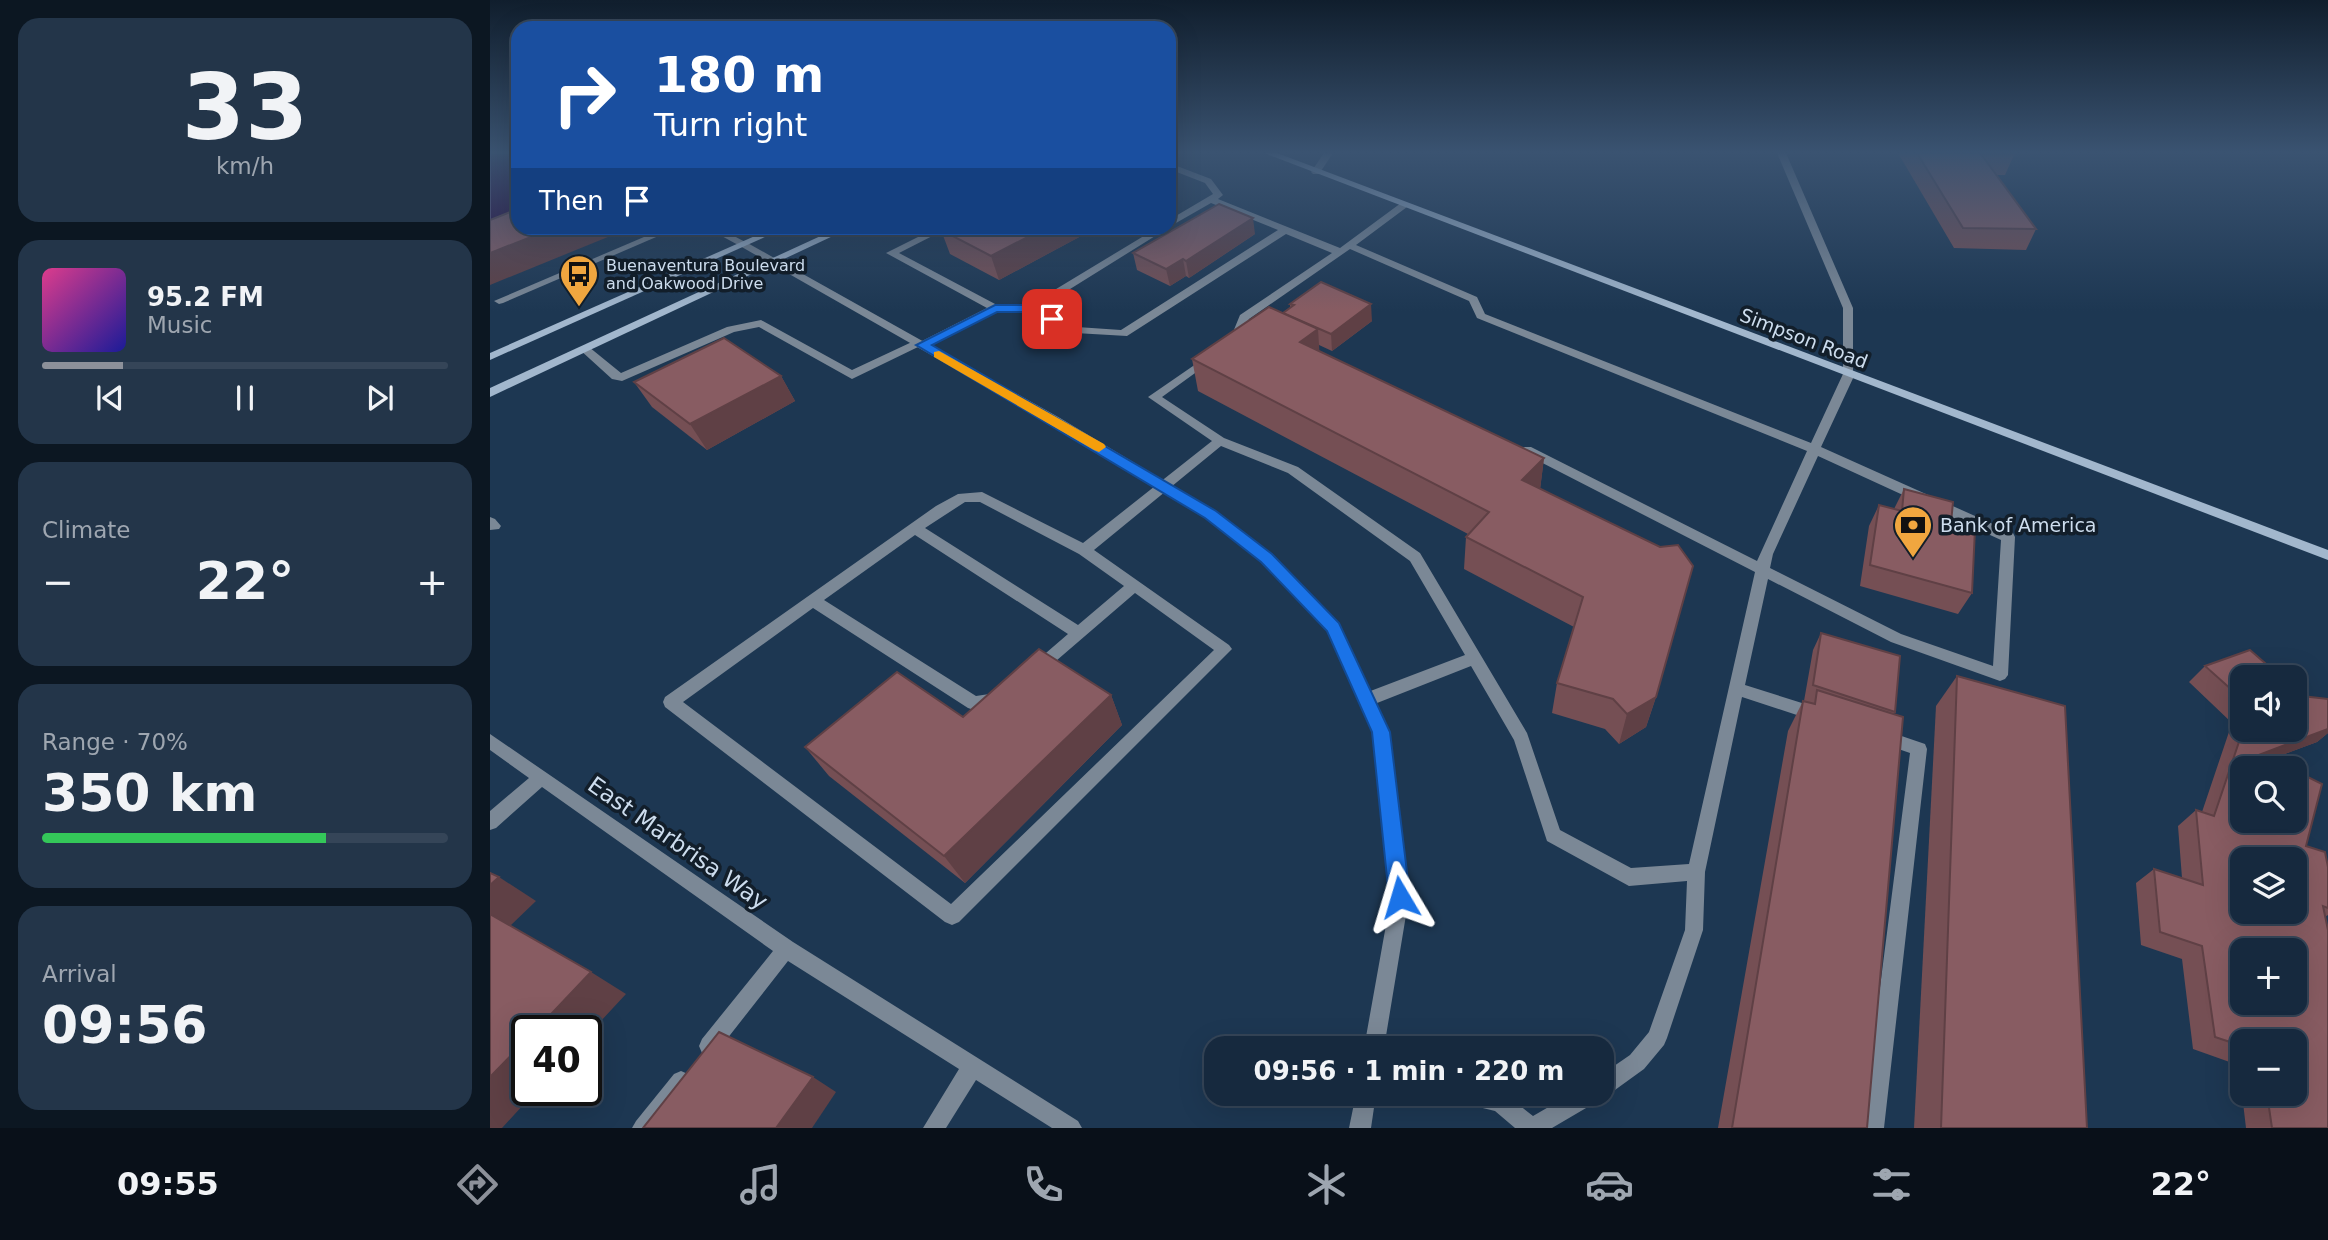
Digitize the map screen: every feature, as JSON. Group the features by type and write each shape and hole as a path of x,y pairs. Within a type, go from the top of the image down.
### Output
{"main road":[{"name":"Simpson Road","path":"1406,206 2328,555"},
{"path":"490,357 764,235"},
{"path":"490,393 831,235"}],"street":[{"path":"1176,220 1200,206"},
{"path":"1224,206 1473,299 1481,316 1814,450 2008,537 2000,675 1896,638 1518,446"},
{"path":"1403,206 1250,320 1236,339 1154,397 1220,441 1293,470 1415,557 1521,738 1553,835 1629,877 1696,872"},
{"path":"1614,1079 1637,1062 1657,1038 1694,929 1696,872 1766,554 1849,374 1848,308 1804,206"},
{"path":"928,235 891,253 995,308 1030,309 1075,330 1123,334 1285,230"},
{"path":"499,301 655,235"},
{"path":"726,235 920,344 1211,515 1266,558 1333,627 1381,732 1400,897 1376,1036"},
{"path":"1030,309 1152,235"},
{"path":"585,349 616,376 622,377 730,329 761,323 852,375 995,308"},
{"path":"1084,550 1220,441"},
{"path":"982,497 1084,550 1224,649 952,916 671,702 915,528 963,498 982,497"},
{"path":"915,528 1078,633"},
{"path":"1029,676 1134,586"},
{"path":"814,601 974,703 994,702 1009,692"},
{"path":"1366,700 1474,658"},
{"path":"1736,689 1828,719"},
{"path":"1867,732 1919,748 1873,1128"},
{"name":"East Marbrisa Way","path":"490,741 786,948 1071,1128"},
{"path":"490,822 542,777"},
{"path":"643,1128 786,948"},
{"path":"934,1128 973,1066"},
{"path":"1360,1128 1364,1106"},
{"path":"1505,1106 1532,1128 1570,1106"}],"shaded area":[{"path":"490,206 511,206 511,228 490,235"}],"building":[{"path":"1216,206 1223,206 1253,218 1186,261 1183,259 1166,269 1133,253 1165,235 1176,235 1176,228"},
{"path":"1949,206 2019,206 2036,229 1963,228"},
{"path":"511,212 511,235 536,235 490,253 490,220"},
{"path":"951,235 1032,235 991,256"},
{"path":"1321,282 1371,304 1331,334 1283,313 1294,305 1290,304"},
{"path":"1269,307 1318,329 1300,342 1544,458 1522,480 1660,547 1678,545 1693,566 1656,697 1627,714 1613,699 1557,683 1583,597 1466,537 1489,512 1192,359"},
{"path":"724,338 781,376 690,424 634,382"},
{"path":"1904,489 1953,502 1951,523 1975,529 1972,593 1870,565 1879,505 1902,511"},
{"path":"1821,633 1900,656 1895,712 1813,685"},
{"path":"1039,649 1111,695 944,856 805,747 897,672 963,717"},
{"path":"2250,650 2267,665 2230,665 2230,688 2205,666"},
{"path":"1957,676 2065,706 2087,1128 1941,1128"},
{"path":"1817,690 1903,717 1867,1128 1732,1128 1803,701 1815,704"},
{"path":"2307,697 2328,699 2328,729 2307,737"},
{"path":"2239,742 2293,742 2261,754 2265,756 2234,756"},
{"path":"2230,769 2230,833 2307,833 2307,776 2322,784 2306,846 2325,852 2328,867 2328,908 2323,906 2328,930 2328,1128 2272,1128 2269,1106 2307,1106 2307,1029 2230,1029 2230,1042 2215,1037 2202,946 2160,932 2154,869 2203,885 2196,810 2214,816"},
{"path":"490,873 499,877 490,885"},
{"path":"490,914 591,972 550,1015 511,1015 511,1055 490,1077"},
{"path":"719,1032 813,1077 776,1128 643,1128"}],"slow traffic":[{"path":"939,355 1099,447"}],"place":[{"name":"Buenaventura Boulevard and Oakwood Drive","path":"579,308"},
{"name":"Bank of America","path":"1913,559"}],"route":[{"path":"1052,319 1030,309 995,308 922,345 1056,421 1211,515 1266,558 1333,627 1381,732 1400,897"}]}
